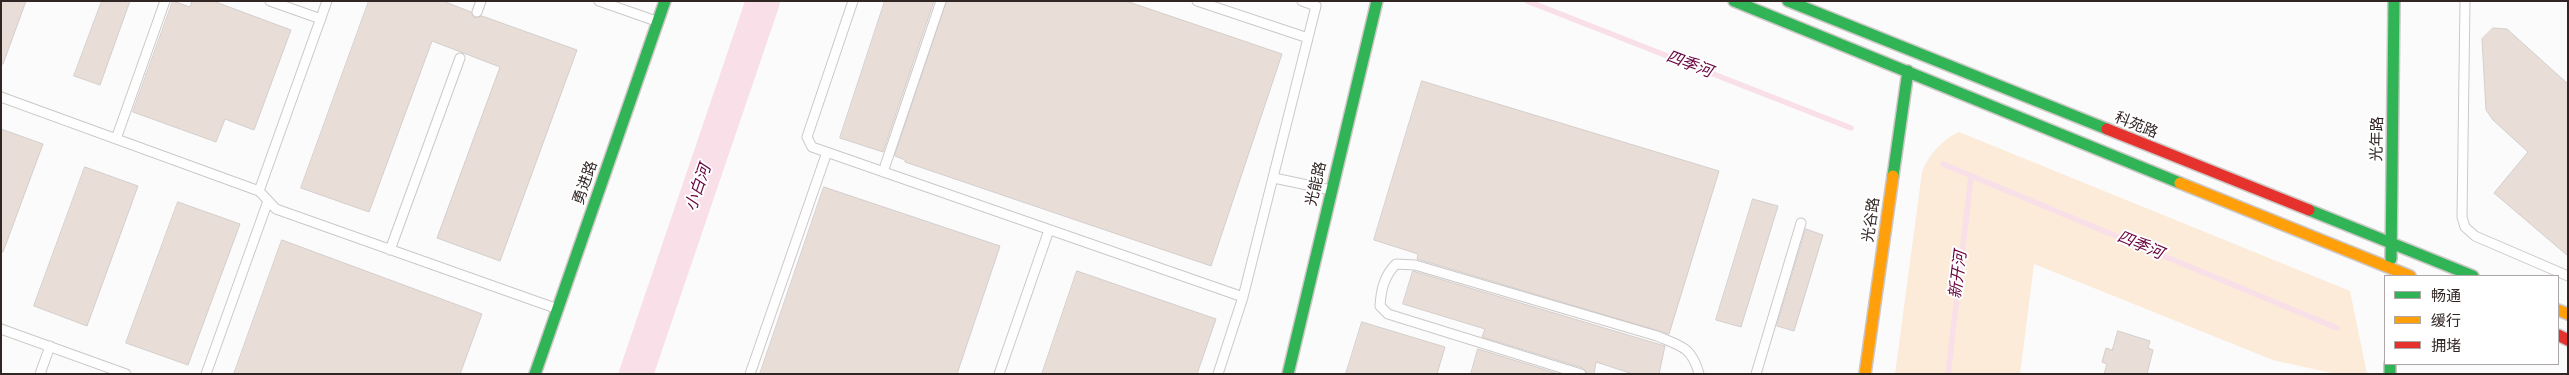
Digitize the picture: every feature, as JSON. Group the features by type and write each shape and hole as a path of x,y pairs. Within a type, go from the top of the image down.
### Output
{"street":[{"name":"勇进路","path":"536,374 665,1"},
{"name":"光能路","path":"1288,374 1377,1"},
{"path":"1734,1 1908,71 2391,272 2405,275"},
{"name":"科苑路","path":"1788,1 2470,275"},
{"name":"光年路","path":"2391,272 2394,1"},
{"name":"光谷路","path":"1866,374 1908,71"}],"lane":[{"path":"116,139 165,1"},
{"path":"270,1 321,19"},
{"path":"259,191 327,1"},
{"path":"477,12 481,1"},
{"path":"600,1 658,22"},
{"path":"853,1 807,137 812,147 1243,297"},
{"path":"883,172 941,1"},
{"path":"1197,1 1308,38"},
{"path":"1218,374 1243,297 1316,6 1302,1"},
{"path":"2465,1 2462,217 2465,227 2475,236 2568,276"},
{"path":"390,250 460,58"},
{"path":"1,97 259,191 276,210 558,309"},
{"path":"750,374 827,152"},
{"path":"1274,178 1331,190"},
{"path":"206,374 268,201"},
{"path":"1756,374 1800,223"},
{"path":"1000,374 1049,230"},
{"path":"1581,374 1388,314 1380,306 1381,290 1388,272 1396,264 1415,265 1657,336 1683,347 1695,358 1699,374"},
{"path":"1,328 126,374"},
{"path":"40,374 50,346"}],"shaded area":[{"path":"1959,132 2350,291 2367,374 2336,374 2273,360 2034,264 2020,374 1895,374 1922,172 1928,159 1937,148"}],"building":[{"path":"1,1 26,1 3,64 1,64"},
{"path":"102,1 130,1 100,85 74,76"},
{"path":"173,1 190,7 192,1 213,1 291,30 254,130 225,119 216,142 133,112"},
{"path":"369,1 443,1 471,12 474,18 482,16 577,50 500,261 437,238 500,67 432,41 369,212 301,188"},
{"path":"885,1 934,1 883,152 840,138"},
{"path":"947,1 1126,1 1282,54 1211,266 905,162 905,160 895,156"},
{"path":"2493,28 2507,29 2568,84 2568,256 2494,193 2528,152 2493,120 2486,110 2482,39"},
{"path":"1422,81 1719,171 1669,334 1417,259 1418,254 1374,240"},
{"path":"1,129 43,144 3,252 1,252"},
{"path":"85,167 138,186 87,326 34,306"},
{"path":"824,187 1000,246 957,374 760,374"},
{"path":"1753,199 1778,206 1741,327 1716,320"},
{"path":"178,202 240,224 188,365 126,343"},
{"path":"1806,229 1823,235 1794,331 1777,326"},
{"path":"282,240 482,314 460,374 234,374"},
{"path":"1077,271 1216,319 1197,374 1042,374"},
{"path":"1413,271 1665,346 1659,374 1633,374 1596,362 1594,374 1587,374 1583,368 1482,337 1485,329 1403,304"},
{"path":"1362,322 1445,347 1437,374 1346,374"},
{"path":"2118,331 2150,341 2148,348 2153,350 2147,374 2104,374 2107,364 2102,362 2106,348 2112,350"},
{"path":"1478,349 1559,374 1471,374"}],"waterway":[{"name":"小白河","path":"636,374 763,1"},
{"name":"四季河","path":"1527,1 1851,128"},
{"name":"四季河","path":"1943,164 2337,328"},
{"name":"新开河","path":"1948,374 1971,177"}],"traffic: fast":[{"path":"535,374 665,1"},
{"path":"1288,374 1377,1"},
{"path":"1734,1 2180,183"},
{"path":"1788,1 2107,129"},
{"path":"2391,259 2394,1"},
{"path":"1893,176 1908,71"},
{"path":"2309,210 2471,275"},
{"path":"2390,365 2390,374"}],"traffic: slow":[{"path":"1865,374 1893,176"},
{"path":"2180,183 2408,275"},
{"path":"2559,310 2568,314"}],"traffic: jam":[{"path":"2107,129 2309,210"},
{"path":"2559,336 2568,340"}]}
